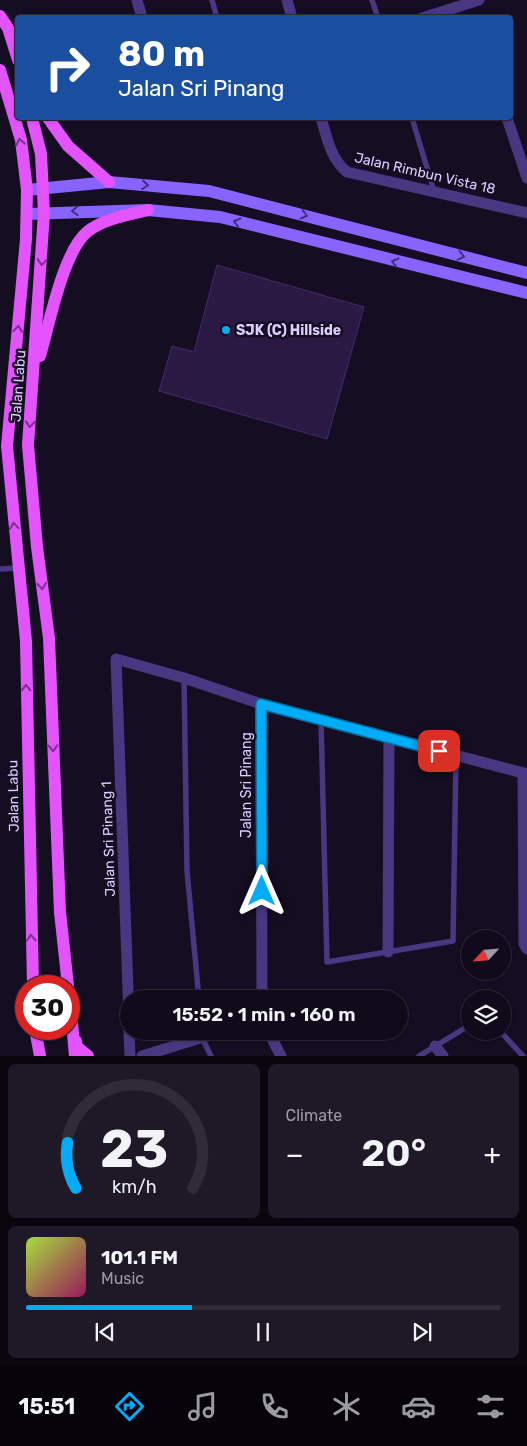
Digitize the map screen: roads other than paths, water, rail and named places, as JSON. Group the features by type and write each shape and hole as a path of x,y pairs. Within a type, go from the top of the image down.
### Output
{"main road":[{"path":"0,16 8,28 15,50"},
{"name":"Jalan Labu","path":"0,70 21,140 27,214 7,446 26,641 33,975"},
{"name":"Jalan Labu","path":"32,120 41,154 44,213 28,446 37,547 49,638 60,912 67,975"},
{"path":"49,120 68,146 109,182"},
{"path":"33,380 68,260 78,240 88,231 103,223 148,210"},
{"path":"37,1040 40,1056"},
{"path":"74,1040 75,1056"},
{"path":"76,1040 77,1047 88,1056"}],"street":[{"path":"137,0 141,15"},
{"path":"287,0 291,15"},
{"path":"429,15 456,3 479,0"},
{"name":"Jalan Rimbun Vista 18","path":"322,120 331,152 340,167 347,172 527,212"},
{"path":"508,120 527,178"},
{"path":"26,190 109,182 210,191 527,272"},
{"path":"27,214 148,210 220,217 527,294"},
{"path":"376,257 380,235"},
{"name":"Jalan Sri Pinang 1","path":"128,990 116,659 184,678"},
{"path":"184,678 261,704 525,773 524,944 527,949"},
{"name":"Jalan Sri Pinang","path":"261,704 262,990"},
{"path":"388,952 389,738"},
{"path":"129,1040 130,1056"},
{"path":"142,1056 186,1040"},
{"path":"273,1040 281,1056"},
{"path":"434,1046 443,1056"}],"lane":[{"path":"212,0 216,15"},
{"path":"372,0 377,15"},
{"path":"413,120 434,191"},
{"path":"0,570 18,568"},
{"path":"184,678 187,871 198,990"},
{"path":"321,720 328,962 453,941 456,755"},
{"path":"419,1056 461,1030"},
{"path":"204,1040 211,1056"},
{"path":"508,1040 523,1056"}],"place":[{"name":"SJK (C) Hillside","path":"226,330"}]}
